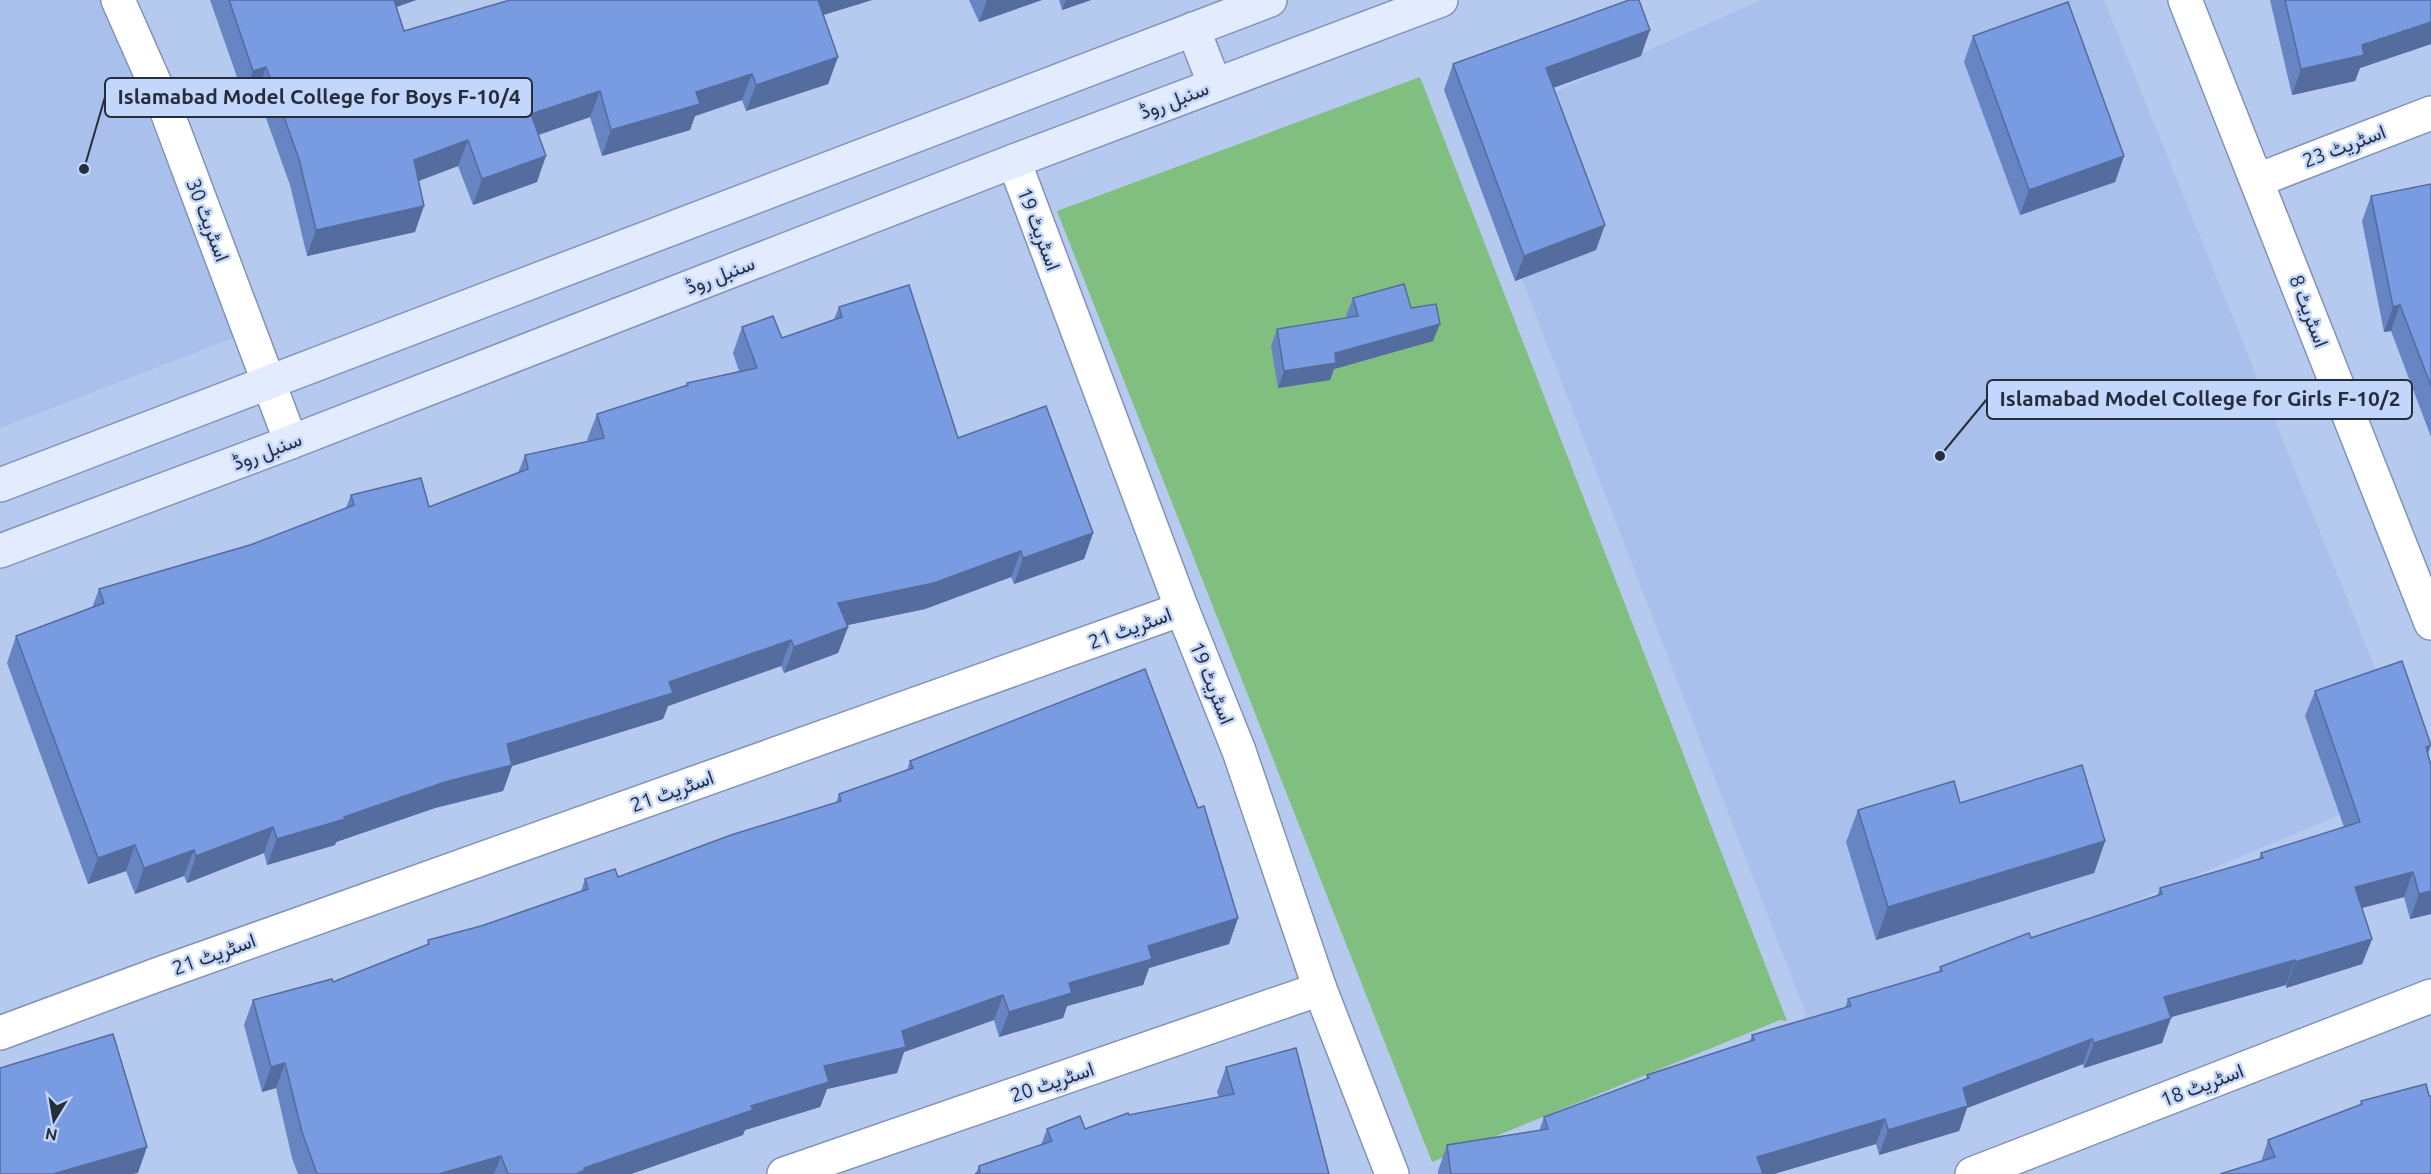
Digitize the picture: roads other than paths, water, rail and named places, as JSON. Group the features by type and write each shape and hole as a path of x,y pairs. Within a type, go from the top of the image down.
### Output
{"street":[{"name":"اسٹریٹ 30","path":"118,0 164,104 291,442"},
{"path":"0,485 1270,0"},
{"name":"سنبل روڈ","path":"0,551 291,442 1014,160 1441,0"},
{"name":"اسٹریٹ 8","path":"2185,0 2258,180 2419,557 2431,623"},
{"path":"1193,29 1215,85"},
{"name":"اسٹریٹ 23","path":"2258,180 2431,113"},
{"name":"اسٹریٹ 19","path":"1014,160 1182,609 1239,752 1320,989 1392,1174"},
{"name":"اسٹریٹ 21","path":"0,1033 1182,609"},
{"name":"اسٹریٹ 20","path":"784,1174 1320,989"},
{"name":"اسٹریٹ 18","path":"1972,1174 2431,996"}],"place":[{"name":"Islamabad Model College for Boys F-10/4","path":"84,169"},
{"name":"Islamabad Model College for Girls F-10/2","path":"1940,456"}]}
